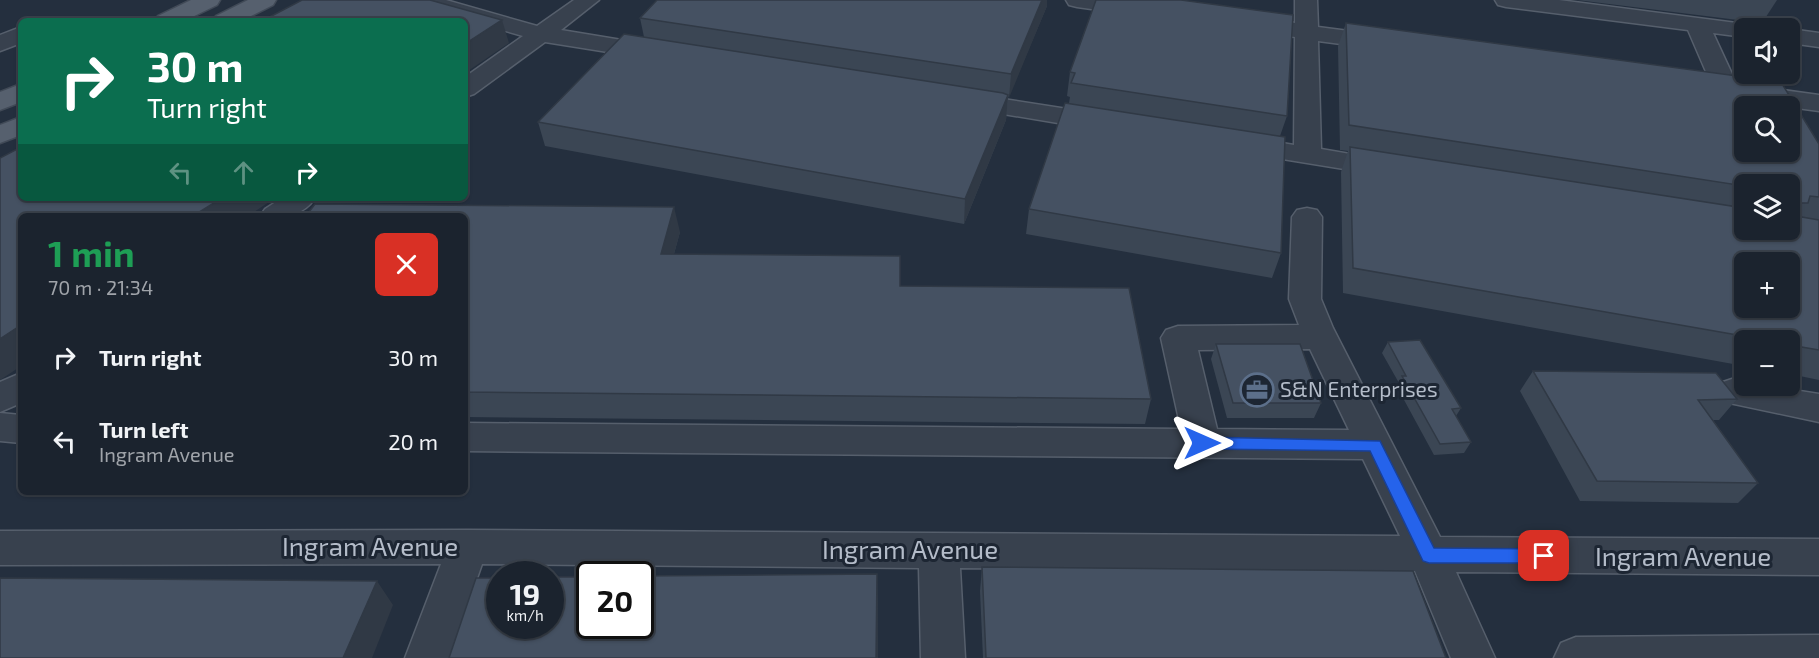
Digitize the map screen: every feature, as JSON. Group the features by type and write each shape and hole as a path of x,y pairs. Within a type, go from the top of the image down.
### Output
{"main road":[{"path":"230,18 266,0"},
{"path":"172,18 203,1"},
{"path":"0,102 18,93"},
{"path":"0,135 18,126"}],"street":[{"path":"422,0 540,34 682,57"},
{"path":"468,87 588,0"},
{"path":"1077,0 1157,11"},
{"path":"1306,0 1308,155"},
{"path":"1506,0 1734,29"},
{"path":"1226,21 1411,47"},
{"path":"1698,24 1727,91"},
{"path":"0,44 18,35"},
{"path":"1800,37 1819,40"},
{"path":"1680,84 1819,103"},
{"path":"942,98 1131,127"},
{"path":"1213,140 1414,172"},
{"path":"279,213 297,201"},
{"path":"1307,217 1305,299 1429,556 1473,658"},
{"path":"1202,443 1178,338 1322,337"},
{"path":"0,399 18,388"},
{"path":"1732,392 1819,408"},
{"path":"0,427 18,429"},
{"path":"468,436 1374,445"},
{"path":"427,658 468,547"},
{"name":"Ingram Avenue","path":"0,548 939,549 1429,556 1819,557"},
{"path":"939,549 943,658"},
{"path":"1576,658 1819,655"}],"building":[{"path":"302,0 430,0 502,20 468,42 468,18 268,18"},
{"path":"657,0 1042,0 1011,74 640,18"},
{"path":"1096,0 1181,0 1293,15 1287,116 1071,83 1075,73 1070,72"},
{"path":"1346,23 1734,76 1734,84 1782,84 1790,96 1734,96 1734,162 1800,162 1800,113 1819,144 1819,197 1810,196 1808,203 1800,203 1800,174 1734,174 1734,184 1349,125"},
{"path":"624,34 1008,95 965,199 538,122"},
{"path":"1065,103 1285,137 1281,253 1029,209"},
{"path":"1350,147 1734,206 1734,240 1800,240 1800,217 1819,220 1819,350 1800,347 1800,330 1734,330 1734,334 1353,268"},
{"path":"18,149 18,201 217,201 198,213 18,213 18,327 0,339 0,158"},
{"path":"315,204 674,207 661,254 900,256 900,286 1129,288 1151,399 468,392 468,213 308,213"},
{"path":"1420,340 1461,408 1452,409 1471,442 1440,444 1402,376 1406,376 1388,342"},
{"path":"1216,344 1300,344 1321,403 1233,403"},
{"path":"1533,371 1716,373 1737,399 1698,400 1758,483 1597,481"},
{"path":"982,567 1413,571 1446,658 986,658"},
{"path":"877,574 876,658 449,658 476,578 486,578 486,639 564,639 564,577 576,577 576,639 654,639 654,576"},
{"path":"0,578 377,581 343,658 0,658"}],"place":[{"name":"S&N Enterprises","path":"1257,390"}],"route":[{"path":"1202,443 1374,445 1429,556 1544,556"}]}
